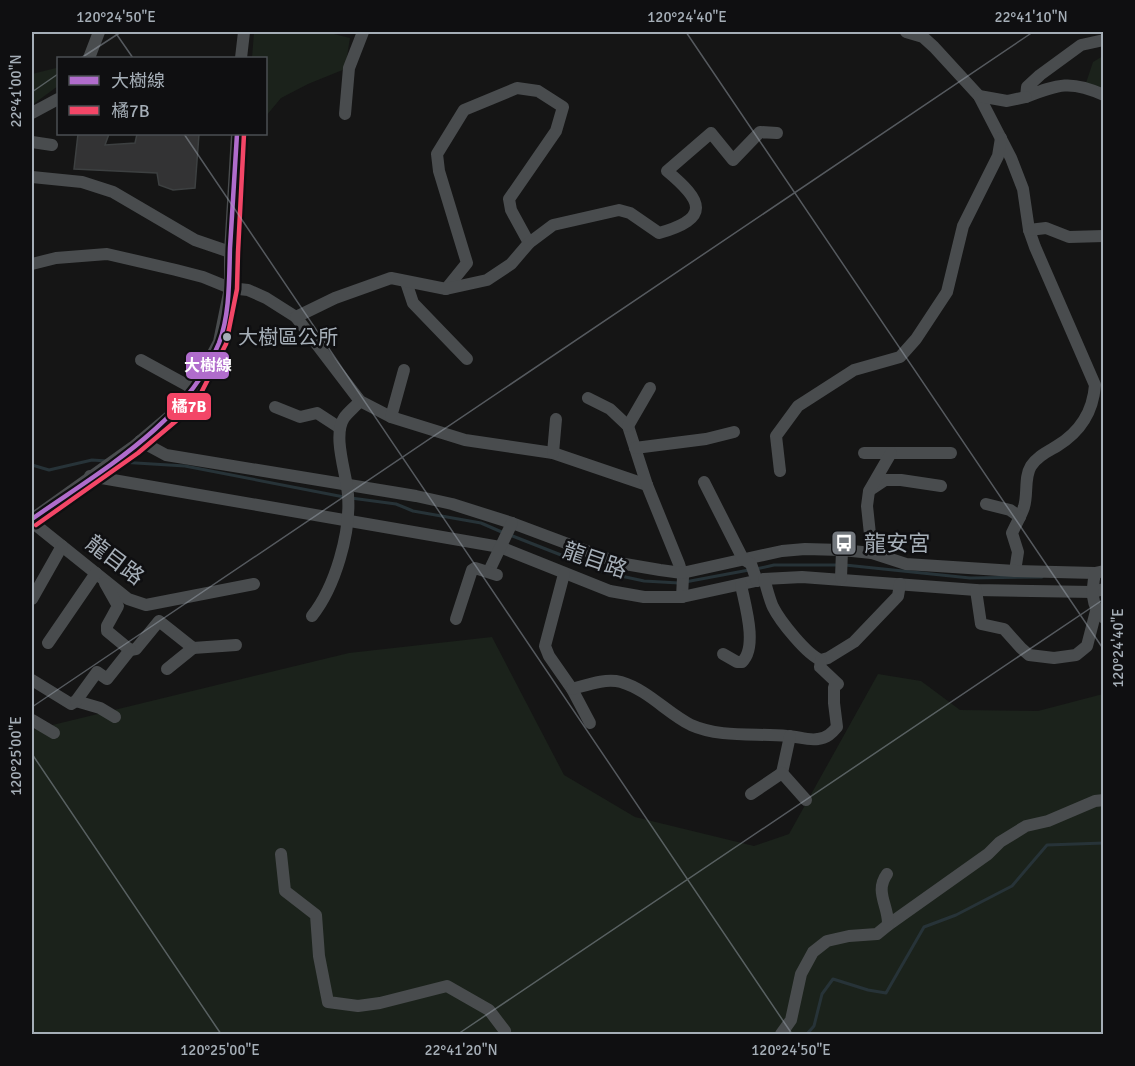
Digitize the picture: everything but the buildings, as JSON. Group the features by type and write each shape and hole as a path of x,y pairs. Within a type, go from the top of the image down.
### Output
{"street":[{"path":"89,57 99,32"},
{"path":"241,57 244,32"},
{"path":"345,114 349,68 363,32"},
{"path":"906,32 923,38 934,47 980,96 1011,158 1023,189 1029,230 1095,385 1094,402 1086,418 1071,436 1037,458 1029,469 1024,506 1012,533 1018,552 1015,570"},
{"path":"1026,97 1027,87 1081,45 1104,40"},
{"path":"980,96 1007,101 1063,85 1079,85 1104,95"},
{"path":"446,289 467,264 439,171 437,154 464,110 517,88 538,91 563,107 556,131 509,199 511,210 529,243"},
{"path":"32,113 57,100"},
{"path":"296,317 335,298 391,278 446,289 487,280 511,264 529,243 553,225 619,210 630,213 659,233 673,229 692,218 697,212 697,204 682,184 667,171 711,134 733,160 760,132 777,133"},
{"path":"137,444 171,415 194,389 219,342 230,288 237,135"},
{"path":"780,471 776,436 798,406 854,370 900,357 916,339 947,292 963,226 998,156 1000,138"},
{"path":"32,142 52,146"},
{"path":"32,177 82,182 113,192 195,240 230,252"},
{"path":"1029,230 1047,228 1069,237 1104,236"},
{"path":"32,264 56,258 107,254 203,277 230,288 248,290 266,298 296,317 360,401 391,417 465,440 553,453 647,484"},
{"path":"406,282 413,303 467,359"},
{"path":"141,360 194,389"},
{"path":"391,417 404,370"},
{"path":"628,426 650,388"},
{"path":"588,398 610,409 628,426 647,484 682,575 682,594"},
{"path":"312,616 320,605 338,566 348,517 340,428 344,418 360,401"},
{"path":"275,408 300,417 318,413 340,428"},
{"path":"553,453 556,419"},
{"path":"635,448 706,439 734,432"},
{"name":"龍目路","path":"254,584 146,605 128,599 32,520 137,444 166,455 347,489 416,496 452,504 620,563 682,575 782,551 805,549 872,553 906,564 1015,570 1097,581"},
{"path":"864,453 951,453"},
{"path":"872,553 867,506 869,491 891,453"},
{"name":"龍目路","path":"90,476 501,543 564,574 610,591 644,597 741,585 759,579 802,577 841,576 900,584 976,590 1097,581"},
{"path":"869,491 885,480 941,486"},
{"path":"704,482 779,617 808,651 821,660"},
{"path":"986,504 1010,510 1020,517"},
{"path":"456,619 472,570 475,568 493,573 501,543 512,524"},
{"path":"32,599 62,546"},
{"path":"841,576 843,552"},
{"path":"564,574 545,646 590,723"},
{"path":"48,643 99,576 118,606 107,626 107,631 130,650"},
{"path":"976,590 981,624 1004,629 1029,655 1054,658 1076,655 1087,646 1100,614 1097,581"},
{"path":"821,660 854,642 898,596 900,584"},
{"path":"723,654 737,662 742,662 748,656 749,633 741,585"},
{"path":"32,680 71,704 76,701 97,672 107,679 130,650 136,649 159,621 193,648"},
{"path":"167,669 193,648 236,645"},
{"path":"572,689 608,681 619,682 637,688 680,719 694,726 713,731 816,740 825,738 837,727 834,687 838,684 820,667 821,660"},
{"path":"76,701 100,708 115,717"},
{"path":"32,720 54,733"},
{"path":"752,794 782,773 789,736"},
{"path":"782,773 806,800"},
{"path":"781,1035 791,1020 801,974 813,952 827,941 849,936 877,934 988,854 999,842 1026,826 1048,821 1095,801 1104,800"},
{"path":"281,854 285,891 316,915 319,956 328,1002 358,1006 380,1003 447,986 489,1010 505,1030 503,1035"},
{"path":"887,874 880,889 888,925"}],"shaded area":[{"path":"254,32 326,32 350,38 345,69 281,98 267,115 267,57 252,57"},
{"path":"1103,56 1103,90 1086,83 1093,62"},
{"path":"57,68 57,87 32,105 32,74"},
{"path":"492,637 564,775 635,817 754,846 789,834 878,674 921,681 960,710 1038,711 1103,694 1103,1034 32,1034 32,730 349,653"}],"waterway":[{"path":"32,465 49,470 92,460 107,461"},
{"path":"120,462 185,466 344,497"},
{"path":"351,498 396,504 413,511 481,523 504,533"},
{"path":"510,535 607,573 644,581 679,583"},
{"path":"756,569 774,565 839,565"},
{"path":"845,565 970,578 1042,577"},
{"path":"685,582 749,570"},
{"path":"807,1034 814,1026 822,994 833,979 886,993 924,927 956,915 1012,886 1047,845 1104,843"}],"transit line":[{"name":"大樹線","path":"32,519 139,443 185,398 204,372 223,332 227,308 237,135"},
{"name":"橘7B","path":"36,525 138,453 176,421 201,393 226,344 237,289 244,135"}],"place":[{"name":"大樹區公所","path":"227,337"},
{"name":"龍安宮","path":"844,543"}]}
